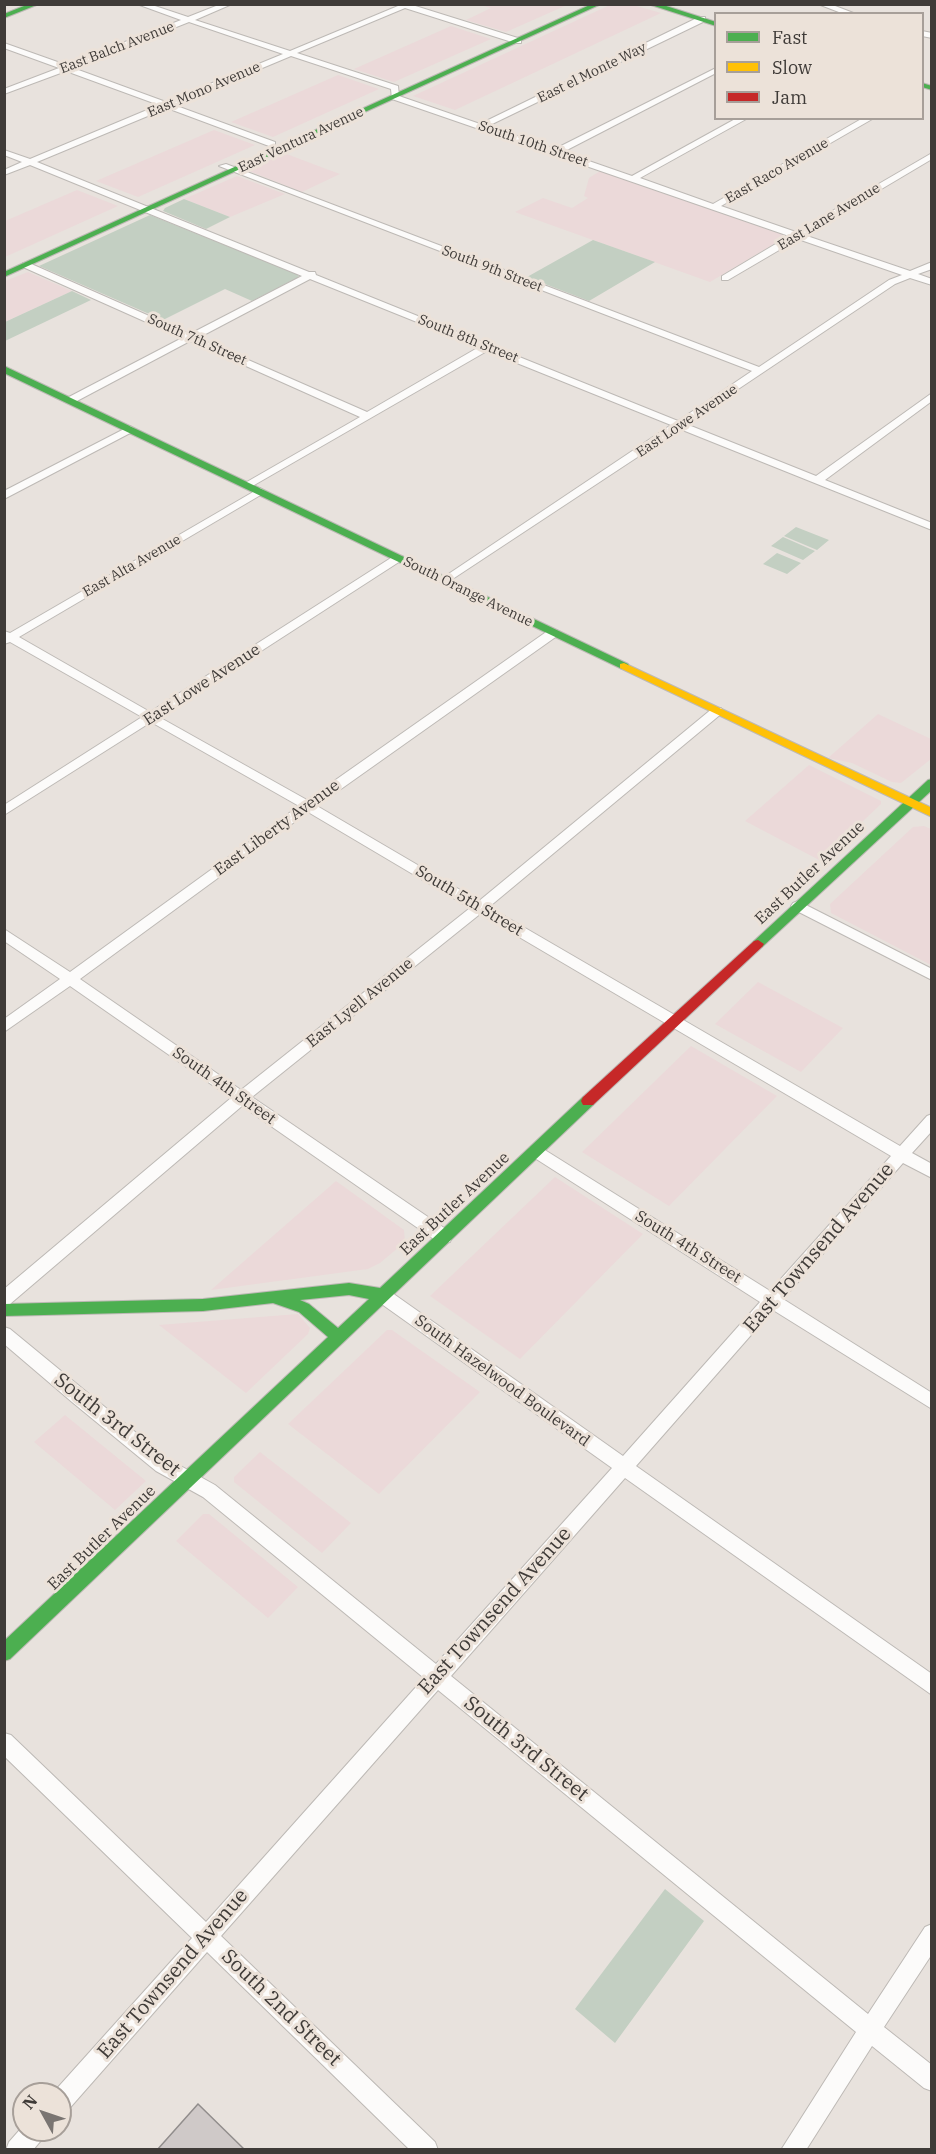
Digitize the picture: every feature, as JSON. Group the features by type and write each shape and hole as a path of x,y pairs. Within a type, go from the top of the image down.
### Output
{"street":[{"path":"4,16 36,4"},
{"name":"South 10th Street","path":"140,4 290,53 482,126 932,282"},
{"name":"East Balch Avenue","path":"4,92 229,4"},
{"name":"East Ventura Avenue","path":"4,276 143,208 512,39 580,4"},
{"name":"East Ventura Avenue","path":"512,39 598,4"},
{"path":"651,4 709,22"},
{"path":"821,4 847,12"},
{"path":"402,5 512,39"},
{"name":"East Mono Avenue","path":"4,173 402,5"},
{"name":"East el Monte Way","path":"482,126 709,22"},
{"path":"4,45 272,144"},
{"path":"556,152 714,71"},
{"name":"East Ventura Avenue","path":"229,168 272,144 395,93"},
{"path":"634,178 740,120"},
{"name":"East Raco Avenue","path":"715,206 866,120"},
{"name":"South 8th Street","path":"4,152 312,274 932,527"},
{"name":"East Lane Avenue","path":"725,278 932,155"},
{"name":"South 9th Street","path":"229,168 761,371"},
{"name":"East Ventura Avenue","path":"4,265 143,208"},
{"name":"South 7th Street","path":"26,265 367,416"},
{"name":"East Lowe Avenue","path":"445,581 892,282 932,265"},
{"path":"70,400 312,274"},
{"name":"East Alta Avenue","path":"7,637 254,488 367,416 487,347"},
{"name":"South Orange Avenue","path":"7,372 70,400 932,813"},
{"path":"817,481 932,396"},
{"path":"4,496 130,429"},
{"name":"East Lowe Avenue","path":"4,811 398,558"},
{"name":"East Liberty Avenue","path":"4,1027 308,806 553,633"},
{"name":"South 5th Street","path":"7,637 308,806 674,1023 932,1172"},
{"name":"East Lyell Avenue","path":"4,1299 241,1098 479,908 717,711"},
{"name":"East Butler Avenue","path":"4,1653 535,1151 932,783"},
{"path":"798,906 932,975"},
{"name":"South 4th Street","path":"4,934 444,1237"},
{"name":"East Townsend Avenue","path":"72,2089 932,1120"},
{"name":"South 4th Street","path":"535,1151 932,1402"},
{"name":"South Hazelwood Boulevard","path":"4,1310 138,1309 277,1298 349,1289 382,1295 932,1686"},
{"path":"277,1298 304,1308 338,1337"},
{"name":"South 3rd Street","path":"4,1334 154,1458 209,1491 932,2080"},
{"name":"South 2nd Street","path":"4,1742 207,1935 427,2150"},
{"path":"792,2150 932,1934"}],"shaded area":[{"path":"567,4 506,32 466,20 491,8 480,5"},
{"path":"612,4 633,5 661,13 455,110 413,96"},
{"path":"451,26 491,39 394,82 354,69"},
{"path":"338,75 379,89 273,137 231,122"},
{"path":"214,130 255,145 138,197 96,181"},
{"path":"284,153 340,174 302,192 249,171"},
{"path":"600,171 784,235 784,238 710,282 515,212 543,198 572,208 588,198 584,196 589,178"},
{"path":"237,176 285,194 230,217 184,199"},
{"path":"77,190 118,206 5,257 5,221"},
{"path":"28,272 72,291 5,322 5,281"},
{"path":"878,714 931,739 931,759 901,783 892,782 852,763 828,758"},
{"path":"809,765 881,801 881,804 821,861 745,821"},
{"path":"924,826 931,829 931,965 831,913 830,904 913,827"},
{"path":"758,982 843,1028 801,1072 715,1024"},
{"path":"691,1046 777,1096 669,1206 582,1152"},
{"path":"555,1177 643,1234 520,1359 430,1296"},
{"path":"336,1181 404,1230 405,1242 380,1263 368,1269 211,1290"},
{"path":"298,1314 310,1328 308,1334 246,1393 159,1325"},
{"path":"387,1330 392,1330 480,1392 379,1494 288,1424"},
{"path":"65,1415 146,1481 115,1510 34,1442"},
{"path":"260,1452 351,1523 322,1553 234,1482 234,1477"},
{"path":"203,1514 209,1514 298,1587 268,1618 176,1541"}],"green space":[{"path":"184,199 230,217 206,229 163,211"},
{"path":"150,215 297,274 299,277 252,301 225,289 163,320 39,266"},
{"path":"593,240 655,262 589,301 527,277"},
{"path":"72,291 91,300 5,341 5,322"},
{"path":"796,527 829,540 817,550 784,536"},
{"path":"783,537 815,551 803,560 771,546"},
{"path":"777,553 801,563 787,574 763,564"},
{"path":"665,1889 704,1921 615,2043 575,2009"}],"building":[{"path":"198,2104 245,2150 157,2150"}],"traffic: fast":[{"path":"4,16 36,4"},
{"path":"4,275 598,4"},
{"path":"651,4 714,23"},
{"path":"924,86 932,88"},
{"path":"4,369 624,666"},
{"path":"758,944 932,783"},
{"path":"4,1653 588,1101"},
{"path":"4,1310 203,1305 349,1289 382,1295"},
{"path":"278,1299 304,1308 338,1337"}],"traffic: slow":[{"path":"624,666 932,813"}],"traffic: jam":[{"path":"588,1101 758,944"}]}
